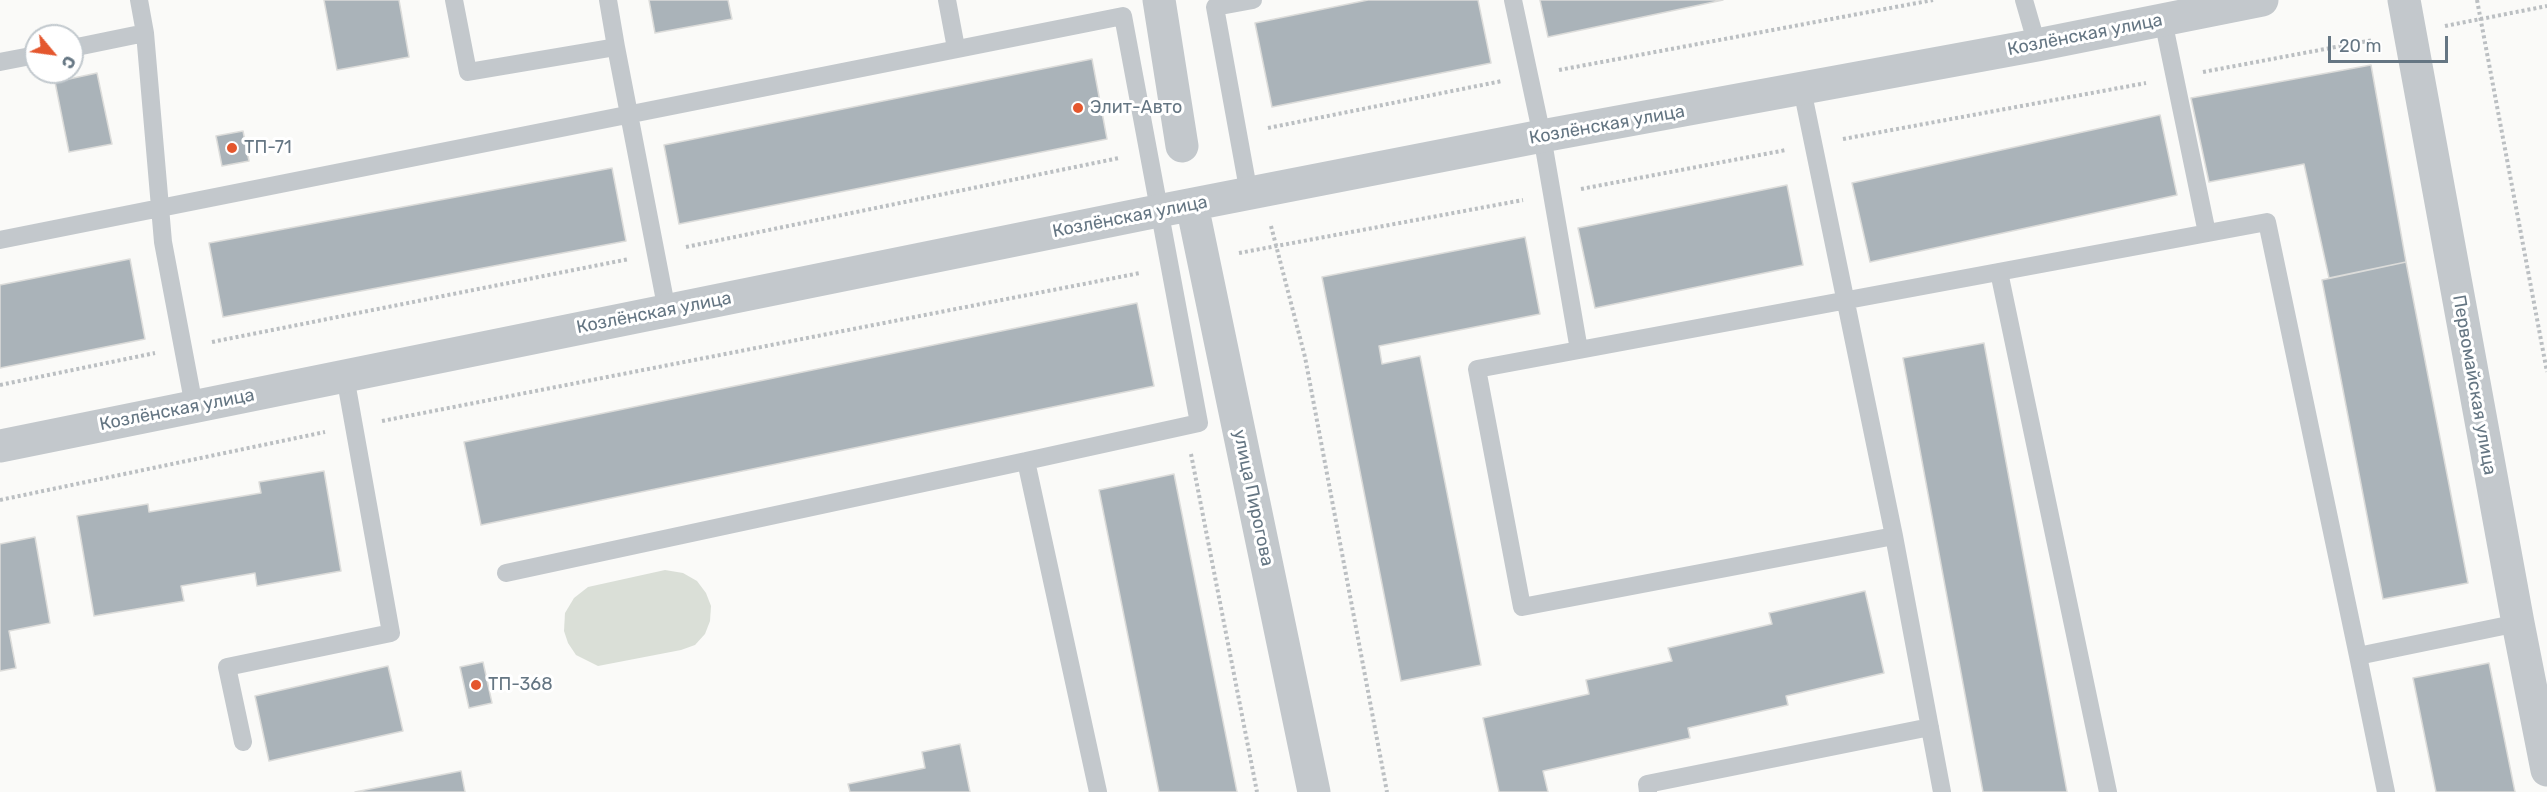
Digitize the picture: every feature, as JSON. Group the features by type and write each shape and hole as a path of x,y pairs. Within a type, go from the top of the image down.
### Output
{"street":[{"path":"1158,0 1182,146"},
{"name":"Козлёнская улица","path":"0,446 1256,192 1542,136 2037,45 2262,0"},
{"name":"Первомайская улица","path":"2404,0 2547,770"},
{"name":"улица Пирогова","path":"1192,205 1314,792"}],"lane":[{"path":"139,0 145,33 163,242 194,406"},
{"path":"454,0 468,72 616,46"},
{"path":"608,0 667,311"},
{"path":"947,0 956,48"},
{"path":"1252,0 1215,7 1256,192"},
{"path":"1513,0 1542,136 1579,350"},
{"path":"2024,0 2037,45"},
{"path":"0,240 1123,16 1199,423 506,573"},
{"path":"2163,20 2207,232"},
{"path":"84,46 145,33"},
{"path":"0,62 24,57"},
{"path":"1802,89 1894,536 1942,792"},
{"path":"1894,536 1522,607 1477,369 2268,222 2386,792"},
{"path":"1999,272 2108,792"},
{"path":"243,742 227,667 391,633 345,376"},
{"path":"1026,462 1098,792"},
{"path":"2358,656 2518,623"},
{"path":"1648,792 1647,784 1930,727"}],"path":[{"path":"2477,0 2547,372"},
{"path":"2481,20 2547,6"},
{"path":"0,385 1147,152"},
{"path":"1256,192 1275,246 1305,357 1387,792"},
{"path":"0,500 354,426 1143,273"},
{"path":"1185,426 1257,792"}],"shaded area":[{"path":"665,570 683,573 697,581 706,593 711,606 710,621 705,634 695,645 681,650 598,666 576,655 564,631 565,613 574,598 588,587"}],"building":[{"path":"324,0 399,0 409,57 337,70"},
{"path":"649,0 728,0 732,19 655,33"},
{"path":"1368,0 1478,0 1491,63 1272,107 1255,23"},
{"path":"1540,0 1723,0 1548,37"},
{"path":"1092,59 1107,139 679,224 664,145"},
{"path":"2371,65 2406,262 2329,278 2304,164 2209,182 2191,98"},
{"path":"97,73 112,144 69,152 55,84 84,84 84,76"},
{"path":"2160,115 2177,195 1870,262 1852,183"},
{"name":"ТП-71","path":"243,131 249,161 222,166 216,136"},
{"path":"612,168 626,241 223,317 209,243"},
{"path":"1787,185 1803,265 1595,308 1578,228"},
{"path":"1525,237 1540,314 1379,346 1382,364 1420,356 1481,665 1401,681 1322,277"},
{"path":"130,259 145,339 0,368 0,285"},
{"path":"2406,262 2468,583 2383,599 2322,280"},
{"path":"1137,303 1154,386 481,525 464,442"},
{"path":"1984,343 2067,792 1983,792 1903,358"},
{"path":"324,471 341,571 257,586 255,573 181,586 184,601 94,616 77,516 148,504 149,512 261,493 259,482"},
{"path":"1174,474 1237,792 1159,792 1099,490"},
{"path":"35,537 50,623 9,631 16,668 0,671 0,544"},
{"path":"1865,591 1884,673 1786,696 1788,705 1688,728 1690,738 1543,771 1548,792 1499,792 1483,718 1589,694 1586,680 1672,661 1668,648 1772,624 1769,613"},
{"name":"ТП-368","path":"483,662 492,703 469,708 460,667"},
{"path":"2489,663 2515,792 2436,792 2413,678"},
{"path":"388,666 403,731 269,761 255,696"},
{"path":"960,744 970,792 850,792 848,784 925,768 922,752"},
{"path":"461,771 465,792 355,792"}],"place":[{"name":"Элит-Авто","path":"1078,108"},
{"name":"ТП-71","path":"232,148"},
{"name":"ТП-368","path":"476,685"}]}
